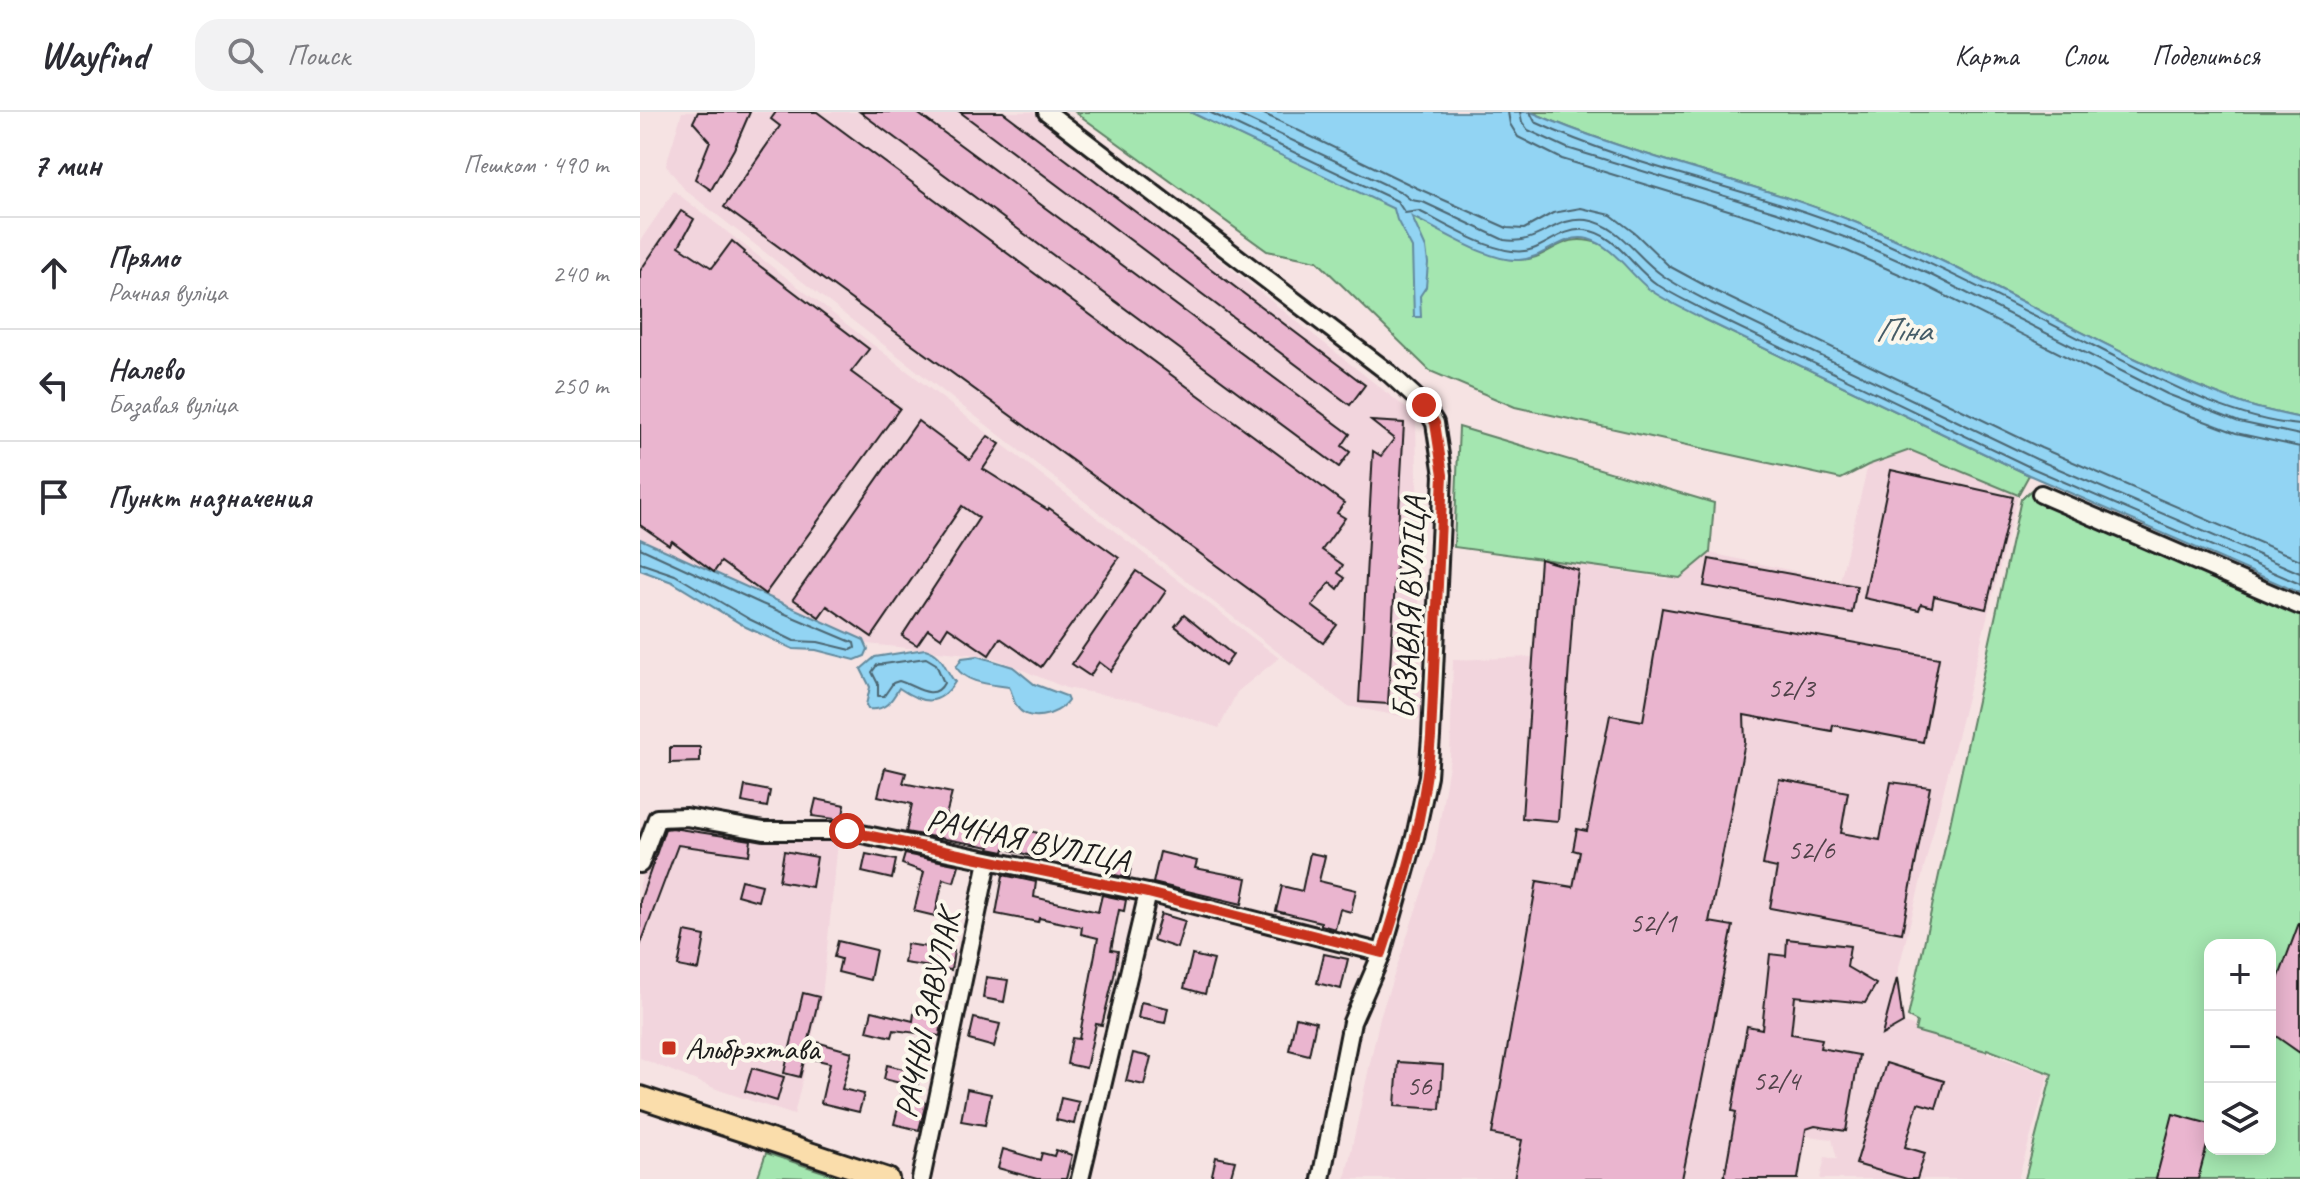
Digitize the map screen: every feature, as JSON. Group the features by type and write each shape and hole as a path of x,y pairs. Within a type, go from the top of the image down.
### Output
{"main road":[{"path":"640,1097 888,1179"}],"street":[{"name":"БАЗАВАЯ ВУЛІЦА","path":"1047,112 1389,373 1424,405 1435,423 1443,475 1428,776 1397,907 1382,953 1352,1022 1321,1179"},
{"path":"2041,494 2300,606"},
{"name":"РАЧНАЯ ВУЛІЦА","path":"640,864 657,818 686,817 764,831 847,831 1148,893 1382,953"},
{"name":"РАЧНЫ ЗАВУЛАК","path":"921,1179 988,861"},
{"path":"1080,1179 1148,893"}],"shaded area":[{"path":"682,112 1033,112 1416,416 1421,720 1347,706 685,190 666,165"},
{"path":"674,191 1279,658 1237,692 1219,728 1139,701 1066,688 989,656 867,644 640,547 640,241"},
{"path":"1910,449 2018,495 1897,975 1904,1023 2049,1075 2018,1179 1820,1179 1825,1157 1837,1159 1832,1139 1807,1136 1799,1179 1345,1179 1380,1017 1434,856 1450,758 1453,660 1532,657 1540,559 1667,579 1696,550 1840,581 1868,465"},
{"path":"660,824 754,836 838,842 822,996 794,1115 719,1090 640,1058 640,884"}],"green space":[{"path":"1075,112 1190,112 1499,257 1529,259 1575,240 1601,244 1703,319 2029,475 2018,495 1910,450 1868,465 1841,479 1515,407 1430,371 1317,261 1267,251"},
{"path":"1531,112 2300,112 2300,418 2248,405 2192,384 1857,223 1776,194 1611,143"},
{"path":"1459,427 1714,503 1710,553 1680,578 1454,547"},
{"path":"2037,485 2300,599 2300,1179 2025,1179 2052,1074 1987,1049 1915,1031 1917,1022 1908,1017 2021,499"},
{"path":"766,1153 845,1179 757,1179"}],"water":[{"name":"Піна","path":"1190,112 1531,112 1611,143 1817,208 1906,244 2192,384 2248,405 2300,418 2300,593 2029,475 1703,319 1655,293 1613,254 1588,239 1570,240 1528,259 1507,259 1479,251 1412,217 1426,248 1428,263 1426,287 1420,296 1421,317 1414,317 1412,248 1394,209"},
{"path":"640,539 864,640 868,649 865,656 855,660 816,650 793,649 746,627 672,582 640,570"},
{"path":"925,649 940,658 955,682 949,690 936,699 923,700 899,688 887,704 879,709 868,709 870,687 861,669 875,657"},
{"path":"978,656 1013,667 1034,684 1066,696 1068,701 1057,711 1042,716 1021,711 1009,687 973,680 956,667 962,658"}],"building":[{"path":"698,112 750,112 711,190 695,179 710,141 693,122"},
{"path":"776,112 817,112 1344,503 1337,513 1345,518 1322,550 1343,565 1338,573 1345,578 1338,589 1330,582 1312,606 1337,625 1323,643 724,207 780,126 771,119"},
{"path":"860,112 916,112 1350,434 1342,446 1350,452 1339,467"},
{"path":"960,112 1003,112 1365,385 1350,405"},
{"path":"681,211 694,219 679,246 712,268 732,241 744,254 869,349 851,372 900,408 765,594 721,562 714,572 672,541 669,545 640,525 640,271"},
{"path":"918,421 970,460 988,436 1000,444 983,469 1049,508 1119,558 1041,667 1000,638 989,655 948,627 941,638 928,629 917,645 902,636 979,518 962,506 872,637 827,606 819,617 793,599"},
{"path":"1371,421 1404,423 1388,704 1359,702 1373,451 1381,456 1394,439"},
{"path":"1891,470 2013,497 1986,609 1934,596 1932,607 1921,604 1919,610 1864,598"},
{"path":"1540,559 1578,570 1558,821 1522,818"},
{"path":"1709,559 1857,586 1852,613 1704,586"},
{"path":"1136,571 1166,591 1111,671 1099,662 1090,676 1072,664"},
{"path":"1662,608 1939,658 1923,742 1833,725 1832,731 1744,715 1745,742 1709,922 1733,926 1682,1179 1514,1179 1522,1140 1492,1134 1537,881 1573,887 1580,852 1573,850 1577,829 1587,831 1610,715 1643,721"},
{"path":"1184,615 1233,655 1225,666 1175,626"},
{"path":"670,747 700,747 700,762 670,763"},
{"path":"885,768 906,773 903,783 952,793 945,819 985,824 1027,835 1028,830 1044,835 1037,858 1005,848 1004,852 906,832 912,804 878,796"},
{"path":"1779,779 1848,792 1841,833 1880,840 1891,782 1930,787 1902,933 1770,908 1777,868 1763,865"},
{"path":"745,786 770,791 767,807 742,802"},
{"path":"816,799 845,805 842,820 812,816"},
{"path":"665,829 751,840 749,855 678,845 640,946 640,901"},
{"path":"784,851 817,857 812,887 779,881"},
{"path":"1160,852 1197,861 1195,868 1247,878 1242,904 1153,883"},
{"path":"1310,853 1325,856 1319,881 1356,890 1351,912 1340,909 1335,929 1321,925 1321,922 1276,911 1282,886 1302,891"},
{"path":"866,854 896,860 892,879 862,872"},
{"path":"905,854 959,865 954,882 943,879 935,916 914,911 924,872 902,864"},
{"path":"1114,857 1132,861 1129,878 1110,874"},
{"path":"1003,875 1036,882 1034,897 1098,912 1102,895 1126,900 1124,911 1119,910 1111,950 1118,951 1114,976 1102,1025 1096,1024 1086,1068 1067,1064 1072,1038 1079,1039 1098,938 1081,934 1082,927 1039,918 1038,922 996,914"},
{"path":"741,880 762,885 758,901 737,895"},
{"path":"1161,914 1185,921 1177,948 1153,940"},
{"path":"2300,923 2300,1053 2276,1036 2276,985"},
{"path":"685,932 705,936 699,970 678,966"},
{"path":"1787,939 1850,946 1847,967 1876,984 1865,1003 1795,996 1791,1034 1822,1039 1820,1048 1859,1055 1846,1131 1815,1126 1806,1129 1798,1179 1724,1179 1747,1026 1762,1029 1770,954 1786,956"},
{"path":"838,941 876,950 870,980 838,972 841,959 834,957"},
{"path":"907,944 954,951 951,970 904,963"},
{"path":"1324,954 1348,959 1341,989 1317,983"},
{"path":"1192,955 1214,960 1205,994 1184,988"},
{"path":"986,977 1008,980 1004,1002 983,998"},
{"path":"1897,978 1903,1023 1882,1035"},
{"path":"803,993 819,997 809,1040 852,1052 842,1089 864,1094 859,1112 821,1103 830,1063 805,1057 800,1077 784,1073"},
{"path":"1141,1002 1168,1008 1165,1023 1138,1018"},
{"path":"915,1006 943,1010 940,1036 894,1030 892,1037 867,1031 872,1011 913,1021"},
{"path":"1296,1017 1316,1022 1309,1055 1289,1050"},
{"path":"974,1018 1000,1024 994,1047 969,1040"},
{"path":"1133,1053 1151,1057 1144,1085 1126,1081"},
{"path":"1398,1062 1443,1065 1440,1109 1395,1106"},
{"path":"1886,1063 1944,1081 1936,1108 1918,1103 1905,1147 1925,1153 1917,1179 1856,1164"},
{"path":"887,1065 920,1073 914,1100 926,1103 919,1130 894,1124 904,1084 884,1079"},
{"path":"752,1068 784,1077 777,1101 745,1091"},
{"path":"967,1089 991,1094 985,1125 961,1121"},
{"path":"1061,1098 1079,1102 1074,1124 1056,1120"},
{"path":"2173,1114 2204,1122 2204,1155 2198,1179 2156,1179"},
{"path":"1003,1149 1040,1160 1042,1153 1054,1156 1056,1150 1072,1155 1066,1179 1037,1179 998,1168"},
{"path":"1216,1157 1235,1161 1230,1179 1211,1179"}],"place":[{"name":"Альбрэхтава","path":"669,1048"}],"route":[{"path":"847,831 1148,893 1382,953 1415,837 1428,776 1431,737 1443,475 1435,423 1424,405"}]}
